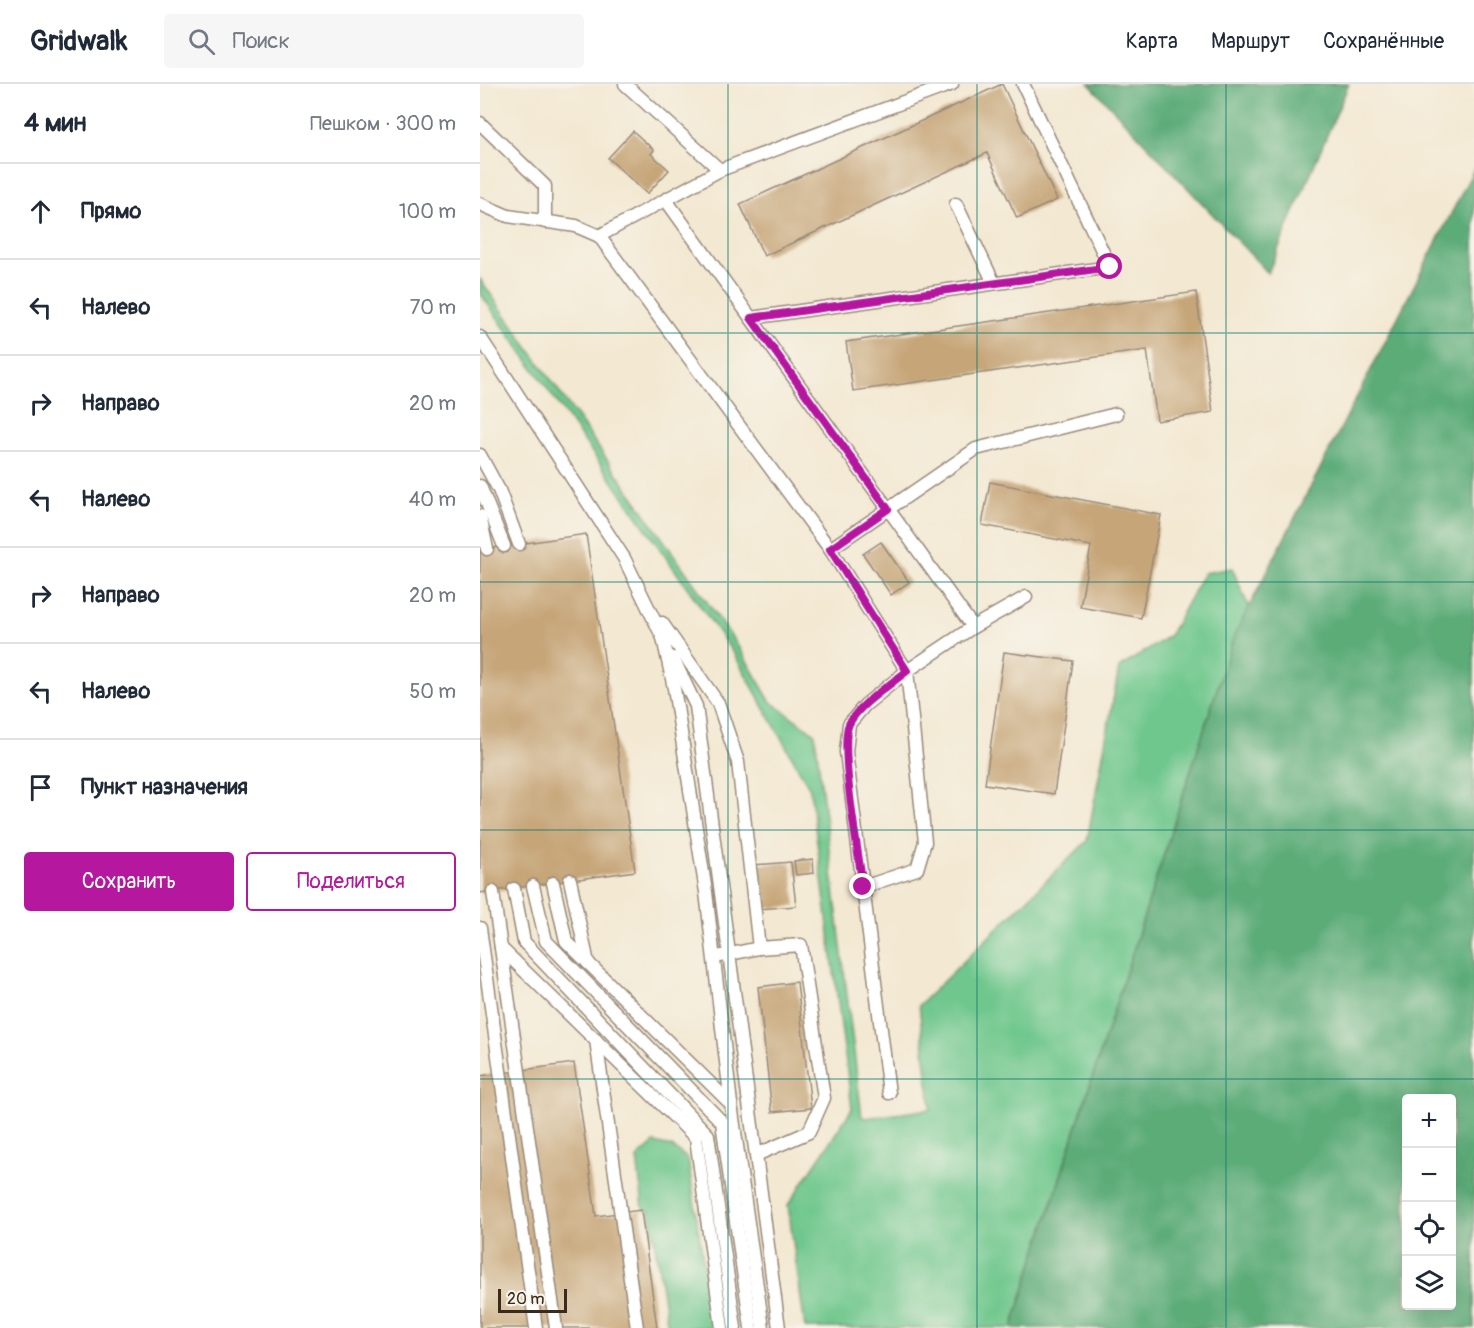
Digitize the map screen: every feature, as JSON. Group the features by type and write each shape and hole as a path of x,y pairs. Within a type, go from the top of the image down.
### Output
{"lane":[{"path":"625,84 720,170"},
{"path":"599,236 720,170 952,84"},
{"path":"751,318 1110,267 1023,84"},
{"path":"480,123 545,186 545,222"},
{"path":"666,200 973,627"},
{"path":"480,204 508,216 576,226 599,236 830,549 907,671 925,842 917,869 863,887"},
{"path":"956,204 994,283"},
{"path":"480,337 624,558 696,706 779,1328"},
{"path":"830,549 976,449 1116,414"},
{"path":"480,455 499,490 519,544"},
{"path":"480,486 504,546"},
{"path":"480,516 487,549"},
{"path":"640,590 718,703 738,762 759,948"},
{"path":"889,1093 846,752 849,724 865,705 907,671 973,627 1026,597"},
{"path":"663,638 676,699 706,892 763,1328"},
{"path":"570,880 588,963"},
{"path":"553,883 566,941 732,1104"},
{"path":"533,886 546,941 722,1122 751,1328"},
{"path":"514,889 524,942 708,1135 735,1328"},
{"path":"493,892 556,1328"},
{"path":"480,928 536,1328"},
{"path":"714,957 759,948 801,945 824,1098 809,1132 756,1155"},
{"path":"501,948 696,1138 722,1328"},
{"path":"596,1040 638,1328"}],"green space":[{"path":"1089,84 1349,84 1268,273"},
{"path":"1474,169 1474,1328 1012,1328 1234,636"},
{"path":"480,279 738,646 770,701 815,734 862,1117 931,1109 919,1005 1087,841 1119,668 1169,636 1204,573 1232,568 1254,619 1234,636 1012,1328 805,1328 788,1205 852,1109 810,789 734,654 480,293"},
{"path":"654,1143 672,1147 688,1159 713,1328 668,1328 650,1212 643,1208 637,1158"}],"building":[{"path":"1002,84 1057,200 1017,218 987,153 764,256 740,204"},
{"path":"633,131 654,150 651,154 669,170 647,194 608,158"},
{"path":"1196,292 1213,412 1157,421 1147,350 853,391 846,342"},
{"path":"990,482 1161,515 1141,618 1080,607 1091,546 982,525"},
{"path":"586,534 635,871 480,893 480,550"},
{"path":"881,542 909,582 891,595 863,554"},
{"path":"1004,652 1073,661 1054,794 985,784"},
{"path":"813,859 814,873 796,875 794,861"},
{"path":"791,862 796,906 758,909 754,865"},
{"path":"797,982 811,1108 772,1112 758,987"},
{"path":"574,1063 596,1216 641,1210 657,1328 480,1328 480,1076"}],"route":[{"path":"863,887 846,752 849,724 865,705 907,671 830,549 888,509 751,318 1110,267"}]}
